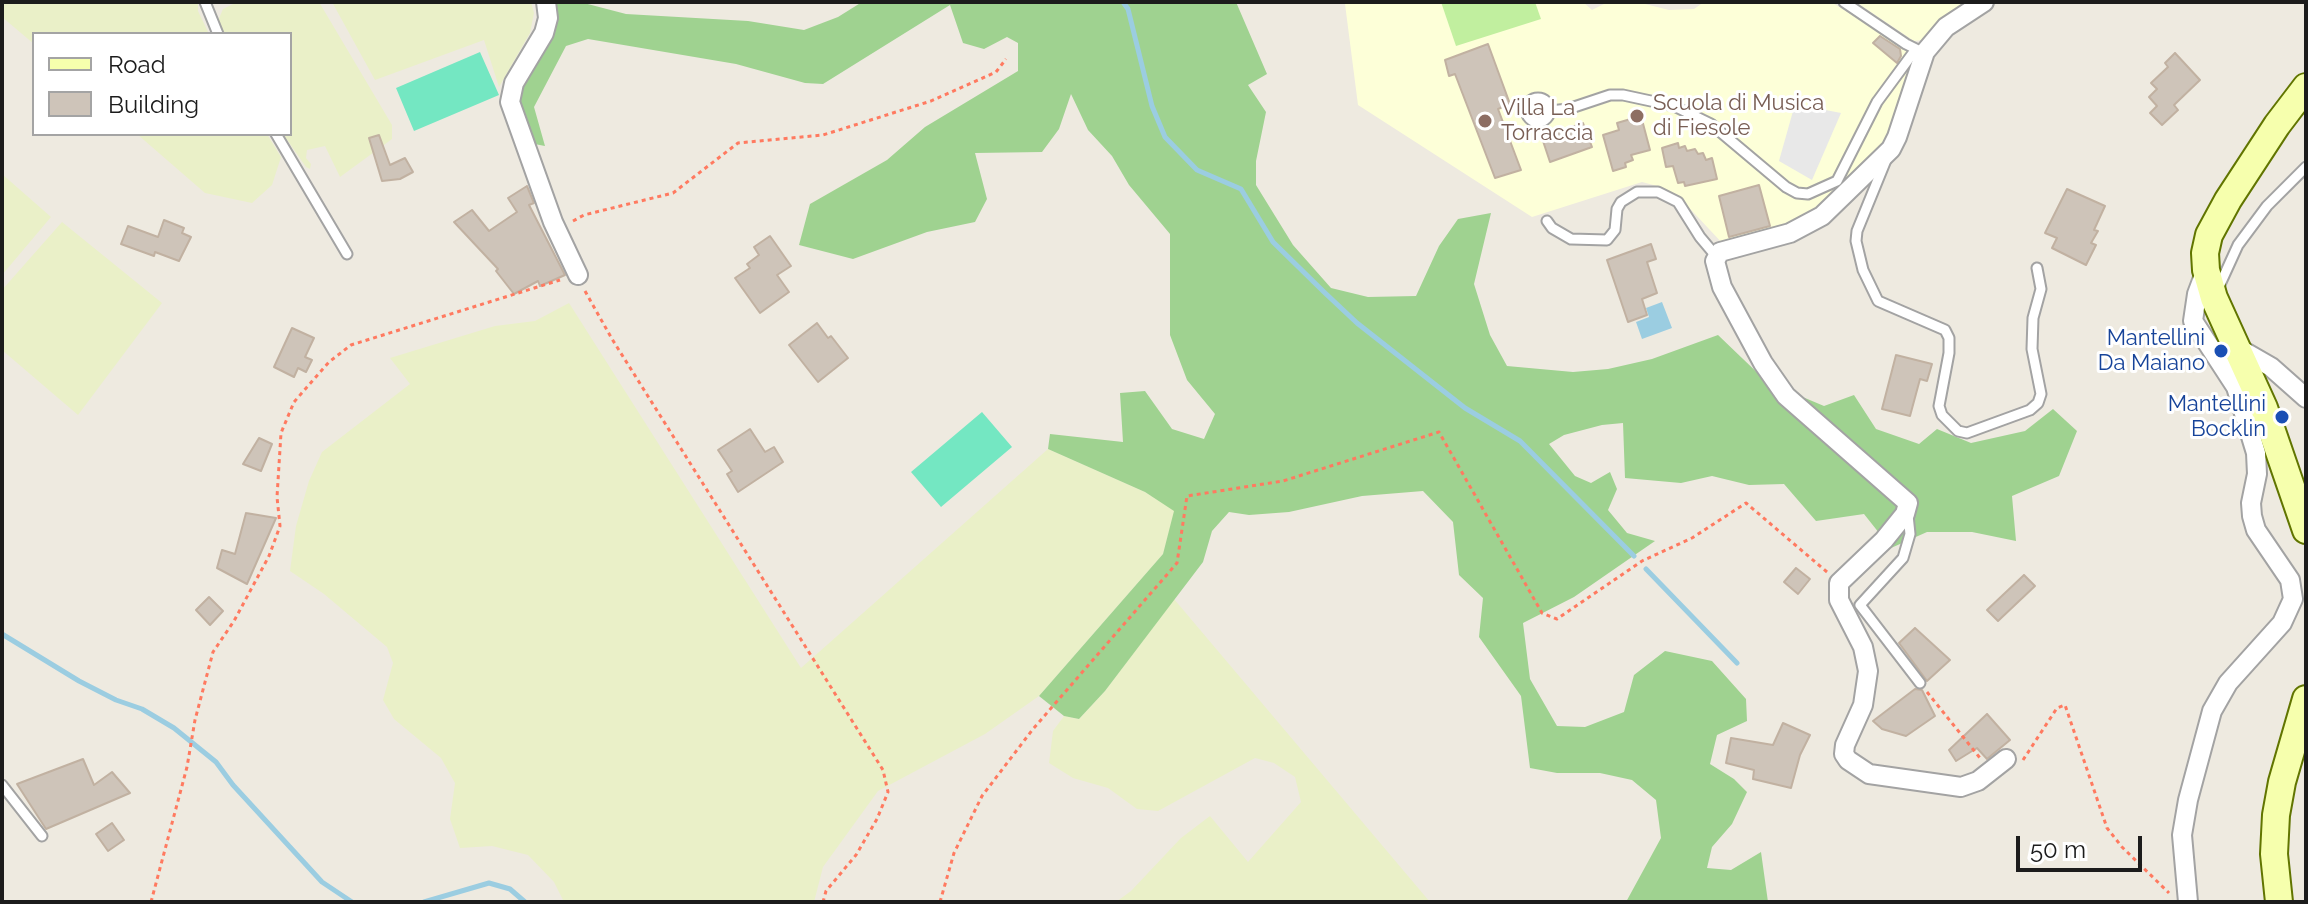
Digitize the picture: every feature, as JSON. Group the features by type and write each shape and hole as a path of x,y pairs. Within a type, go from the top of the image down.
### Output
{"main road":[{"path":"2306,87 2228,200 2209,235 2205,253 2214,298 2264,408 2306,530"},
{"path":"2279,902 2274,854 2276,815 2282,782 2304,709"}],"street":[{"path":"546,2 548,18 544,33 514,83 510,102 559,235 578,275"},
{"path":"1984,2 1946,27 1920,50 1891,149 1808,226 1720,252 1716,256 1715,267 1722,287 1763,363 1786,396 1906,499 1908,507 1884,540 1839,583 1839,600 1863,647 1868,671 1863,705 1844,754 1869,774 1961,787 1978,781 2006,759"},
{"path":"2180,899 2182,835 2212,711 2228,683 2282,623 2293,599 2290,580 2256,530 2252,516 2256,453 2236,387 2193,321 2197,294 2206,270"},
{"path":"2238,348 2271,367 2306,398"}],"lane":[{"path":"205,2 217,32"},
{"path":"1550,111 1568,109 1610,95 1674,106 1711,124 1786,187 1808,194 1837,181 1877,102 1920,50 1844,2"},
{"path":"277,136 347,254"},
{"path":"1891,149 1857,231 1856,241 1863,270 1878,301 1945,330 1949,338 1949,353 1939,406 1942,415 1958,431 1967,433 1980,429 2030,410 2038,403 2041,394 2032,349 2033,318 2041,289 2037,268"},
{"path":"2214,298 2238,245 2267,206 2306,167"},
{"path":"1547,221 1552,228 1571,239 1607,240 1615,230 1617,209 1621,202 1637,192 1658,192 1678,202 1716,256"},
{"path":"1908,507 1910,534 1903,558 1860,605 1920,683"},
{"path":"2,785 42,836"}],"path":[{"path":"559,235 576,218 584,215 673,193 738,143 823,135 931,101 996,72 1006,59"},
{"path":"151,902 213,652 234,621 269,556 280,526 277,497 281,433 294,402 329,362 351,345 578,275 612,339 883,770 888,792 877,819 856,855 826,891 823,902"},
{"path":"940,902 954,853 982,796 1033,729 1177,563 1187,496 1283,481 1439,432 1542,613 1557,619 1642,561 1692,538 1746,503 1839,583"},
{"path":"1920,683 1991,772"},
{"path":"2006,759 2012,765 2019,765 2057,708 2065,705 2107,828 2122,847 2180,899"}],"shaded area":[{"path":"2,2 198,2 198,11 208,32 32,32 32,42 2,17"},
{"path":"237,2 319,2 392,125 392,139 340,177 325,146 307,150 306,158 311,164 310,169 306,167 284,136 292,136 292,32 222,32 217,23 223,9"},
{"path":"332,2 531,2 534,13 530,33 499,87 484,40 375,80"},
{"name":"Scuola di Musica di Fiesole","path":"1583,2 1592,10 1608,2 1637,2 1669,10 1694,9 1704,2 1831,2 1918,55 1886,145 1804,222 1724,245 1679,197 1642,182 1532,217 1358,105 1345,4"},
{"path":"1856,2 1974,2 1931,39 1914,41"},
{"path":"1795,104 1841,113 1812,180 1779,161"},
{"path":"139,136 268,136 281,157 272,185 252,203 205,193"},
{"path":"2,174 51,217 2,275"},
{"path":"62,222 162,303 78,415 2,350 2,290"},
{"path":"569,303 801,668 1048,449 1145,492 1175,511 1163,554 1039,696 985,734 878,791 823,867 814,902 564,902 554,882 528,855 492,846 460,848 450,819 455,783 441,758 394,719 383,700 393,663 387,647 324,594 290,571 296,526 309,481 322,452 410,384 390,358 495,326 535,321"},
{"path":"1174,599 1430,902 1116,902 1131,891 1181,838 1210,816 1248,862 1301,802 1295,777 1274,763 1255,758 1158,811 1137,809 1108,788 1073,778 1049,763 1053,731 1064,716 1079,719 1105,691"}],"green space":[{"path":"580,2 626,14 748,21 804,30 838,17 862,2 1236,2 1267,74 1248,85 1266,112 1256,161 1256,185 1293,245 1331,288 1368,297 1416,296 1439,246 1458,219 1491,213 1474,284 1490,335 1507,366 1573,372 1608,369 1652,359 1718,335 1767,382 1824,406 1854,395 1876,429 1919,444 1937,429 1971,443 2025,431 2053,409 2077,431 2059,476 2012,496 2016,541 1972,532 1927,532 1891,548 1864,514 1816,521 1784,484 1749,485 1712,476 1681,483 1625,478 1623,423 1564,435 1549,444 1575,476 1591,483 1610,472 1617,489 1608,510 1627,533 1655,541 1574,597 1523,623 1530,679 1557,726 1585,727 1624,712 1634,675 1665,651 1712,661 1746,699 1747,721 1717,735 1710,764 1734,779 1747,792 1732,824 1712,847 1707,868 1731,870 1761,852 1768,902 1626,902 1661,838 1656,800 1632,780 1600,773 1557,773 1530,768 1521,696 1479,637 1483,598 1459,575 1453,522 1423,491 1362,496 1289,512 1249,515 1229,512 1212,531 1203,562 1105,691 1079,719 1064,716 1039,696 1163,554 1174,511 1145,492 1048,449 1050,434 1123,442 1120,393 1145,391 1172,429 1204,439 1215,414 1187,380 1170,335 1170,234 1129,185 1112,156 1088,130 1071,94 1059,129 1042,152 975,153 987,199 975,222 927,232 853,259 799,245 810,204 887,160 925,127 1018,71 1018,43 1007,37 984,49 963,43 950,5 823,84 805,83 736,64 588,39 566,46 534,107 545,146 524,142 511,91 547,3"},
{"path":"1441,2 1535,2 1541,19 1456,46"},
{"path":"480,52 499,95 414,131 396,88"},
{"path":"982,412 1012,447 941,507 911,472"}],"water":[{"path":"1662,302 1672,328 1642,339 1636,322 1649,317 1646,308"}],"building":[{"path":"1880,36 1900,49 1901,56 1897,63 1873,43"},
{"name":"Villa La Torraccia","path":"1488,44 1510,104 1498,109 1521,170 1495,178 1455,74 1449,76 1445,60"},
{"path":"2175,53 2200,80 2174,105 2178,110 2162,125 2150,113 2157,106 2149,97 2157,89 2151,83 2168,67 2165,63"},
{"path":"1641,116 1650,150 1631,155 1633,160 1625,163 1626,167 1613,171 1603,135 1619,130 1617,123"},
{"path":"1583,123 1592,147 1550,162 1542,138"},
{"path":"379,135 390,165 405,158 413,172 400,179 382,181 369,138"},
{"path":"1678,143 1679,148 1685,146 1687,151 1695,149 1698,154 1703,153 1706,160 1712,158 1717,179 1685,186 1684,182 1678,183 1673,166 1666,167 1662,148"},
{"path":"1759,185 1770,226 1729,237 1719,196"},
{"path":"527,186 534,203 529,205 565,275 540,286 538,281 514,294 496,271 498,269 454,222 472,210 489,231 517,212 508,198"},
{"path":"2067,189 2105,206 2091,243 2096,245 2086,265 2052,248 2057,238 2045,233"},
{"path":"164,220 184,228 182,233 191,237 179,261 121,244 128,226 158,237"},
{"path":"770,236 791,266 777,275 789,292 760,313 735,278 750,268 747,264 759,255 754,247"},
{"path":"1651,244 1656,259 1647,262 1657,293 1642,299 1647,315 1628,322 1607,260"},
{"path":"817,323 848,358 818,382 789,345"},
{"path":"292,328 314,338 305,357 312,360 306,372 298,368 294,377 274,367"},
{"path":"1896,355 1932,364 1927,381 1920,379 1910,416 1882,409"},
{"path":"750,429 765,452 774,447 783,462 738,492 727,474 732,471 718,450"},
{"path":"259,438 272,444 261,471 243,464"},
{"path":"246,513 276,518 247,584 217,568 222,550 235,554"},
{"path":"1796,568 1810,579 1798,594 1784,582"},
{"path":"2024,575 2035,586 1998,621 1987,610"},
{"path":"209,597 223,611 210,625 196,610"},
{"path":"1915,628 1950,660 1927,681 1899,643"},
{"path":"1915,689 1922,690 1935,716 1906,736 1882,729 1873,721"},
{"path":"1987,714 2010,740 1987,759 1977,748 1956,761 1949,750"},
{"path":"1783,723 1810,735 1800,755 1791,788 1753,779 1754,770 1726,763 1731,738 1773,745"},
{"path":"83,759 94,785 112,772 130,793 46,829 17,784"},
{"path":"112,823 124,840 108,851 96,834"}],"waterway":[{"path":"1123,2 1128,9 1152,106 1165,137 1197,170 1241,189 1273,242 1357,323 1465,408 1520,441 1634,556"},
{"path":"1646,569 1737,663"},
{"path":"2,634 79,681 142,709 174,728 216,762 233,785 322,882 352,902"},
{"path":"424,902 489,883 510,889 525,902"}],"place":[{"name":"Scuola di Musica di Fiesole","path":"1637,116"},
{"name":"Villa La Torraccia","path":"1485,121"},
{"name":"Mantellini Da Maiano","path":"2221,351"},
{"name":"Mantellini Bocklin","path":"2282,417"}]}
